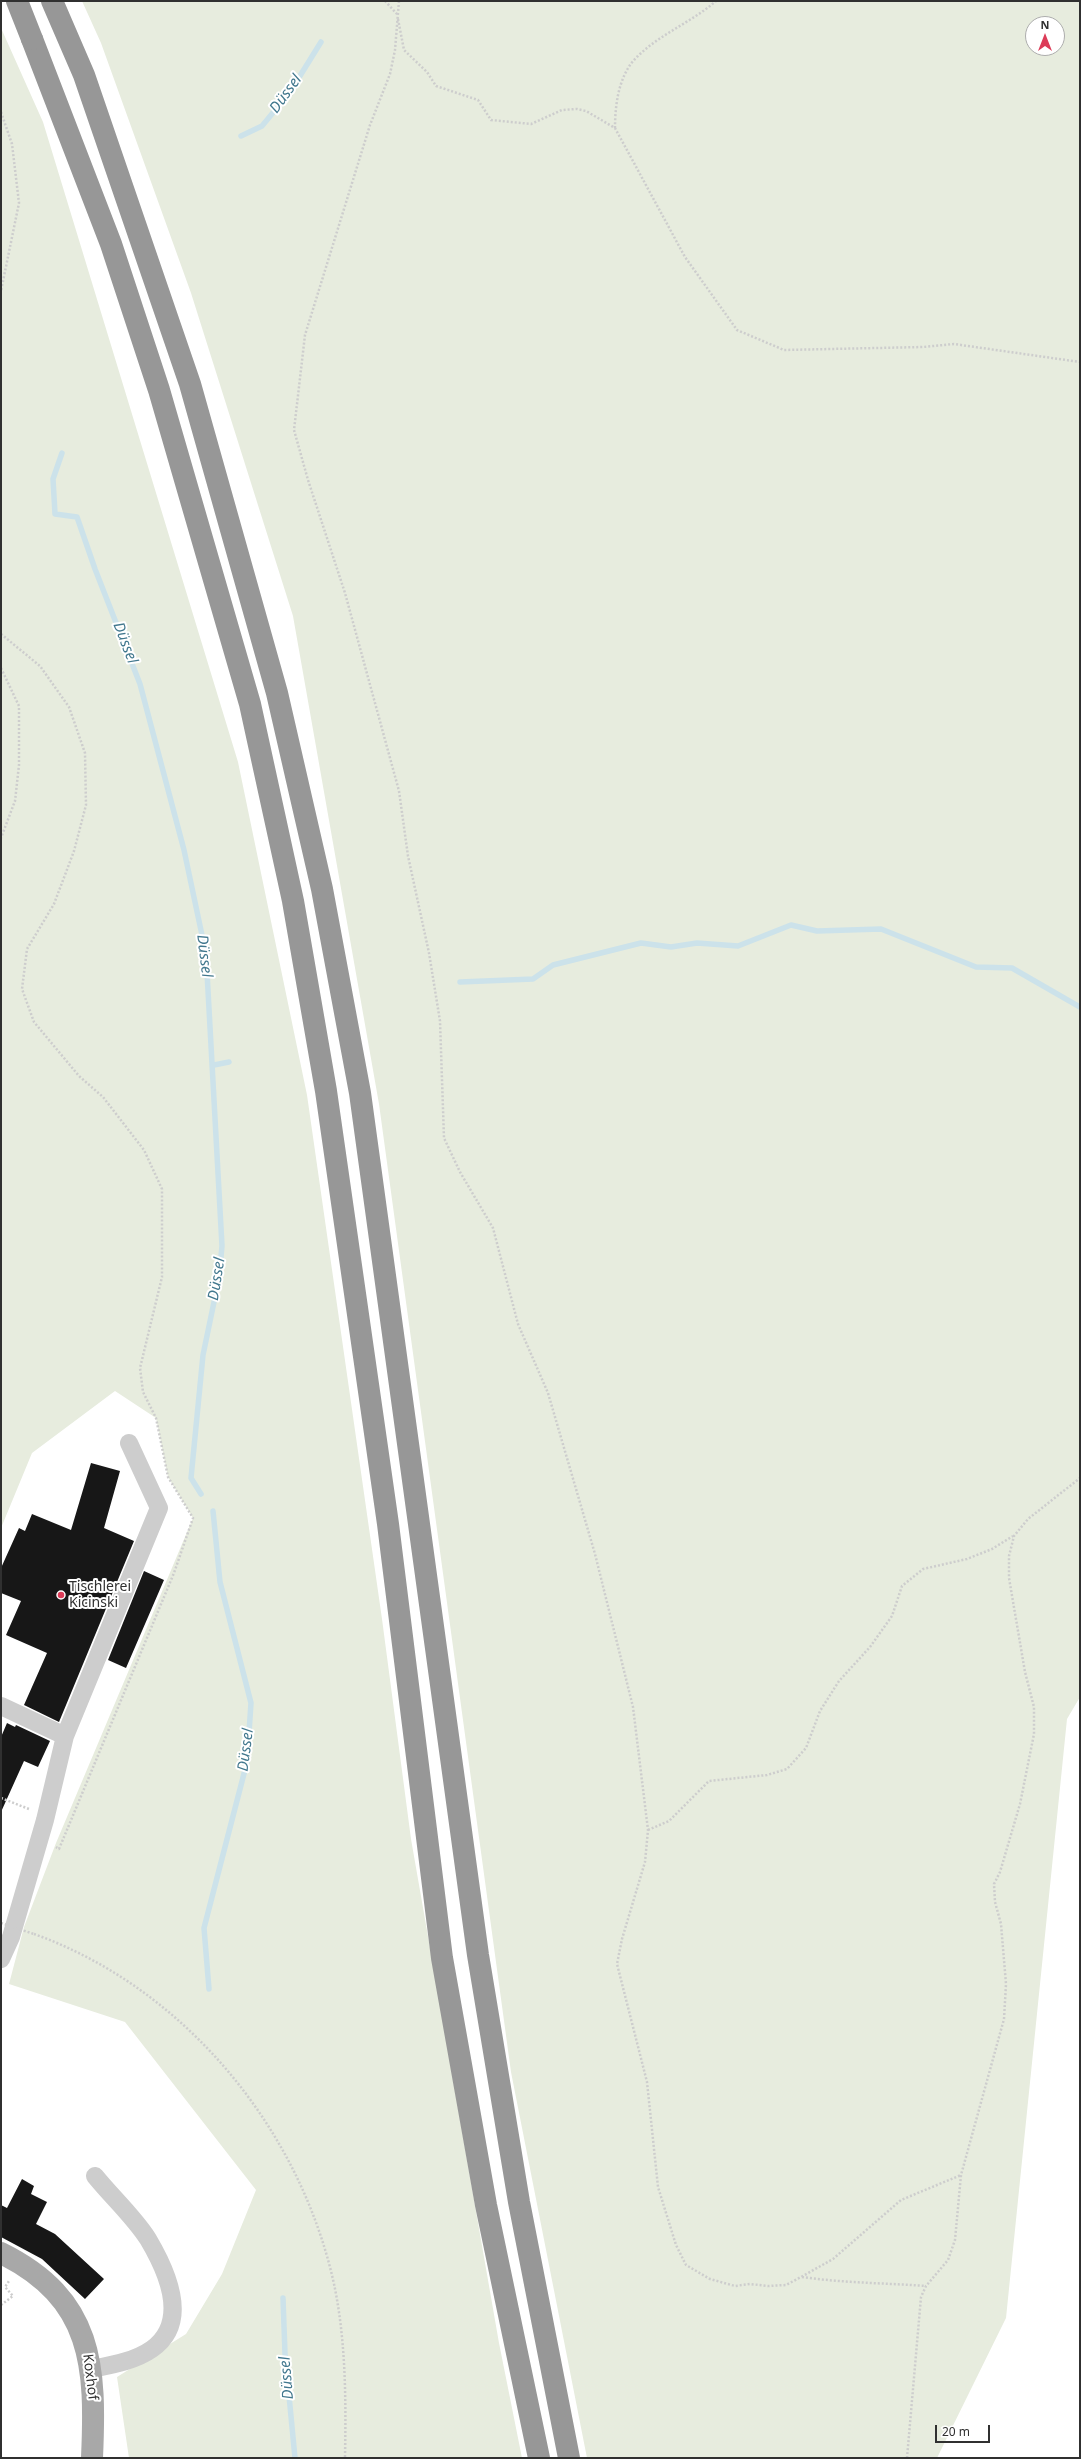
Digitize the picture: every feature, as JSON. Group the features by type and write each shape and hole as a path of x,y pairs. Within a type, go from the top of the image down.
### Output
{"highway":[{"path":"17,1 111,244 159,390 250,704 293,901 326,1091 385,1500 442,1958 486,2205 539,2458"},
{"path":"52,1 86,82 190,384 278,693 322,889 360,1093 478,1954 521,2210 568,2458"}],"main road":[{"name":"Koxhof","path":"10,2258 45,2283 63,2302 81,2333 92,2369 94,2397 92,2458"}],"lane":[{"path":"1,1959 11,1937 65,1736 159,1508 129,1443"},
{"path":"1,1706 65,1736"},
{"path":"92,2369 136,2357 152,2349 164,2338 172,2322 173,2305 167,2280 147,2239 95,2176"}],"path":[{"path":"385,1 397,14 404,50 427,72 436,86 478,100 492,120 531,124 562,110 577,109 586,111 615,128"},
{"path":"399,1 395,50 390,74 370,125 305,335 294,430 345,593 399,791 408,856 429,953 440,1021 444,1138 460,1172 493,1228 518,1324 548,1393 595,1554 633,1707 648,1830 645,1862 622,1939 617,1964 647,2082 658,2187 668,2223 686,2265 710,2279 735,2286 750,2284 768,2286 786,2285 833,2259 901,2200 961,2175"},
{"path":"716,1 703,12 637,56 620,88 615,111 615,128 685,257 737,330 784,350 923,347 954,344 1080,362"},
{"path":"1,112 12,144 19,203 1,291"},
{"path":"1,634 40,666 69,707 85,753 86,805 74,851 54,904 27,949 22,989 34,1022 79,1076 103,1097 144,1150 162,1189 162,1277 140,1368 144,1392 156,1418 168,1477 193,1518 174,1573 59,1849 39,1835 32,1811 1,1798"},
{"path":"1,668 19,706 19,765 15,801 1,838"},
{"path":"648,1830 669,1821 709,1781 767,1775 788,1769 806,1748 820,1712 839,1681 870,1646 892,1616 902,1586 923,1569 967,1559 992,1549 1014,1536 1028,1519 1080,1478"},
{"path":"907,2458 919,2310 926,2286 948,2260 955,2240 961,2175 1004,2020 1006,1984 1001,1924 995,1902 994,1884 1000,1872 1020,1804 1034,1734 1034,1707 1025,1672 1009,1578 1009,1556 1014,1536"},
{"path":"1,1923 34,1934 78,1952 150,1998 214,2055 242,2088 267,2123 303,2188 320,2234 334,2284 344,2346 345,2458"},
{"path":"1,2305 13,2296 5,2287 10,2258"},
{"path":"801,2277 846,2283 864,2281 926,2286"}],"shaded area":[{"path":"82,1 1080,1 1080,1697 1067,1719 1006,2318 937,2458 587,2458 511,2072 379,1104 293,616 191,293 101,43"},
{"path":"1,28 43,122 238,762 307,1095 382,1619 411,1839 499,2343 522,2458 129,2458 117,2377 186,2334 222,2274 256,2190 125,2022 9,1984 24,1927 56,1843 193,1518 168,1477 156,1418 115,1391 32,1453 1,1528"}],"building":[{"name":"Tischlerei Kicinski","path":"91,1463 120,1471 104,1528 134,1541 59,1722 24,1705 47,1653 6,1635 21,1601 1,1593 1,1568 19,1528 25,1531 32,1514 71,1530"},
{"path":"144,1571 164,1580 126,1668 108,1660"},
{"path":"7,1723 15,1727 16,1725 50,1741 38,1767 24,1761 1,1812 1,1737"},
{"path":"22,2179 34,2186 31,2194 47,2202 36,2224 55,2234 104,2279 85,2299 42,2259 1,2237 1,2205 7,2208"}],"waterway":[{"name":"Düssel","path":"241,136 262,126 290,92 321,42"},
{"name":"Düssel","path":"62,453 53,479 55,514 77,517 95,569 140,684 184,850 206,954 222,1246 219,1278 203,1355 191,1478 201,1494"},
{"path":"460,982 533,979 553,965 641,943 671,947 697,943 738,946 791,925 817,931 881,929 976,967 1012,968 1080,1007"},
{"path":"214,1065 229,1062"},
{"name":"Düssel","path":"209,1989 204,1928 247,1762 251,1703 220,1582 213,1511"},
{"name":"Düssel","path":"283,2298 285,2354 295,2458"}],"place":[{"name":"Tischlerei Kicinski","path":"61,1595"}]}
